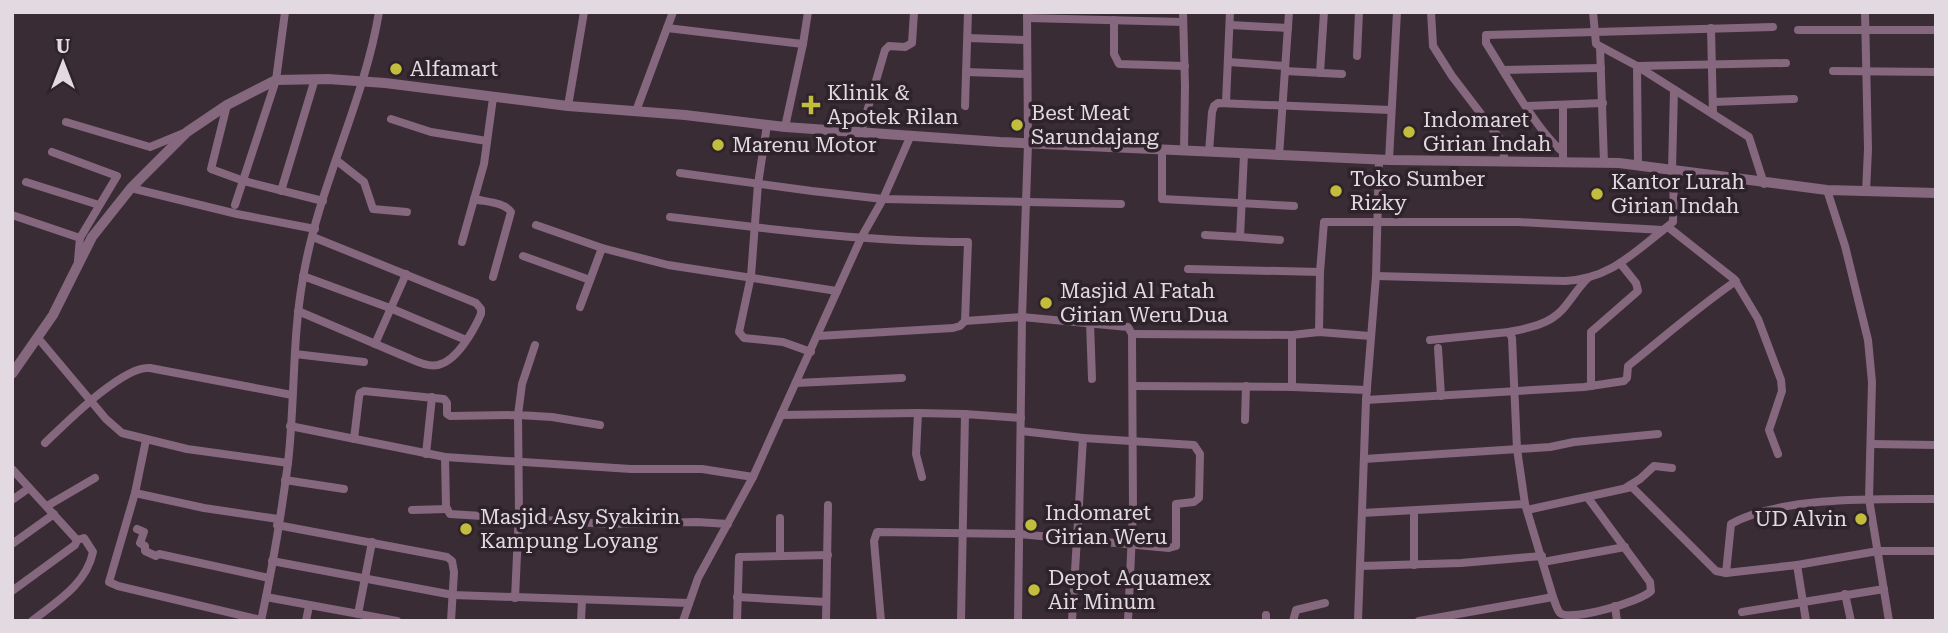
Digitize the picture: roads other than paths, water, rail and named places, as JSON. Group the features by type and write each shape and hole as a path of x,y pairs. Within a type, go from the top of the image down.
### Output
{"street":[{"path":"235,205 276,80 285,12"},
{"path":"146,440 135,493 111,569 110,583 261,620 288,463 298,311 303,276 323,201 374,43 379,12"},
{"path":"568,106 584,12"},
{"path":"636,111 673,12"},
{"path":"785,127 808,12"},
{"path":"861,132 885,50 889,46 905,47 912,43 914,12"},
{"path":"965,106 968,12"},
{"path":"1183,12 1184,151"},
{"path":"1226,102 1230,12"},
{"path":"1279,156 1289,12"},
{"path":"1320,73 1324,12"},
{"path":"1357,57 1359,12"},
{"path":"1358,621 1366,400 1378,221 1391,110 1396,12"},
{"path":"1431,12 1433,46 1501,140 1505,162"},
{"path":"1593,12 1595,41 1600,47 1637,66 1749,137 1764,184"},
{"path":"1865,12 1868,149 1866,192"},
{"path":"1018,621 1022,317 1028,144 1027,15 1101,16 1114,20 1137,16 1183,22"},
{"path":"1114,20 1114,54 1119,64 1185,66"},
{"path":"1230,25 1288,28"},
{"path":"1563,157 1503,70 1486,43 1486,35 1773,27"},
{"path":"667,28 803,44"},
{"path":"1711,28 1713,114"},
{"path":"1798,30 1936,30"},
{"path":"968,38 1026,40"},
{"path":"1600,47 1604,163"},
{"path":"1228,62 1342,74"},
{"path":"1637,66 1786,63"},
{"path":"1637,66 1638,166"},
{"path":"1503,70 1601,68"},
{"path":"1833,71 1936,72"},
{"path":"966,72 1027,74"},
{"path":"281,191 315,79"},
{"path":"12,374 53,315 77,265 100,226 131,188 187,132 227,105 276,80 362,81 493,98 785,127 1028,144 1384,160 1505,162 1563,157 1764,184 1827,190 1936,193"},
{"path":"1376,275 1564,281 1588,279 1605,273 1666,229 1674,216 1674,90"},
{"path":"462,242 484,164 493,98"},
{"path":"1713,102 1794,99"},
{"path":"1209,152 1214,106 1218,103 1391,110"},
{"path":"1527,106 1602,103"},
{"path":"227,105 210,168 244,181 323,201"},
{"path":"1563,105 1563,157"},
{"path":"391,119 431,132 487,141"},
{"path":"66,122 150,147 187,132"},
{"path":"767,125 758,184 751,276 738,328 740,335 783,342 811,352"},
{"path":"686,621 688,606 706,562 753,477 861,237 883,199 911,135"},
{"path":"1162,150 1162,199 1294,206"},
{"path":"52,152 117,176 80,237 77,265"},
{"path":"1240,237 1244,154"},
{"path":"336,160 364,182 373,209 407,212"},
{"path":"680,173 883,199 1121,204"},
{"path":"26,182 99,205"},
{"path":"131,188 314,233 479,305 481,314 466,340 451,358 436,365 422,364 298,311"},
{"path":"1827,190 1845,246 1868,340 1872,382 1869,499 1889,621"},
{"path":"474,199 501,205 509,208 511,212 493,276"},
{"path":"12,215 80,237"},
{"path":"670,218 861,237 968,242 965,320 960,326 818,336"},
{"path":"1319,332 1324,222 1519,222 1666,229 1736,281 1758,319 1781,380 1780,400 1769,430 1778,454"},
{"path":"536,225 602,248 668,265 837,291"},
{"path":"1205,235 1280,240"},
{"path":"580,307 602,248"},
{"path":"523,256 590,280"},
{"path":"1591,386 1591,332 1637,294 1638,290 1620,263"},
{"path":"1188,269 1320,272"},
{"path":"375,344 406,274"},
{"path":"303,276 466,340"},
{"path":"1430,340 1509,332 1535,326 1555,316 1588,279"},
{"path":"1366,400 1516,392 1591,386 1625,380 1628,366 1736,281"},
{"path":"965,320 1022,317 1090,322 1128,327 1132,334 1132,543 1128,621"},
{"path":"1090,322 1092,379"},
{"path":"1132,334 1292,335 1319,332 1370,336"},
{"path":"1509,332 1513,342 1517,449 1526,507 1559,617 1643,598 1651,590 1650,582 1588,498"},
{"path":"1292,335 1292,387"},
{"path":"38,338 117,430 146,440 197,451 288,463"},
{"path":"515,598 519,519 518,415 522,384 535,345"},
{"path":"1438,348 1441,396"},
{"path":"295,354 364,362"},
{"path":"44,443 126,374 144,367 292,394"},
{"path":"796,383 902,378"},
{"path":"1133,386 1367,390"},
{"path":"1245,420 1246,386"},
{"path":"354,439 360,393 370,391 446,400 447,414 450,416 552,417 600,425"},
{"path":"426,454 432,397"},
{"path":"781,415 918,412 1021,418"},
{"path":"918,412 916,454 922,477"},
{"path":"961,621 965,414"},
{"path":"290,426 445,457 631,469 702,470 753,477"},
{"path":"881,621 874,541 877,532 1019,534 1175,547 1176,504 1194,502 1200,495 1200,454 1194,445 1021,431"},
{"path":"1364,459 1517,449 1658,435"},
{"path":"1072,621 1083,438"},
{"path":"1871,444 1936,445"},
{"path":"445,457 447,509 450,514 456,516 608,524 728,524"},
{"path":"1362,513 1526,507 1588,498 1628,487 1654,466 1672,468"},
{"path":"12,469 77,540"},
{"path":"47,506 95,478"},
{"path":"285,480 344,489"},
{"path":"1628,487 1636,490 1716,571 1726,573 1797,565 1878,551 1936,551"},
{"path":"12,500 29,488"},
{"path":"135,493 447,557 454,566 451,621"},
{"path":"1726,573 1730,528 1736,522 1764,512 1819,502 1936,499"},
{"path":"826,621 828,505"},
{"path":"412,510 447,509"},
{"path":"1414,511 1414,565"},
{"path":"12,544 54,514"},
{"path":"780,518 780,556"},
{"path":"137,529 144,532 140,543 145,546 145,551 156,556 159,554 186,558 269,578"},
{"path":"12,591 75,545 77,540 86,540 93,552 82,578 32,621"},
{"path":"358,614 372,542"},
{"path":"1361,566 1542,559 1625,547"},
{"path":"737,621 739,557 828,555"},
{"path":"272,561 453,595 688,606"},
{"path":"1797,565 1806,621"},
{"path":"1742,612 1884,589"},
{"path":"1845,594 1851,621"},
{"path":"266,597 344,616 358,614 397,621"},
{"path":"737,597 826,602"},
{"path":"1419,621 1553,597"},
{"path":"581,621 582,601"},
{"path":"1293,621 1296,610 1325,603"},
{"path":"306,621 309,606"},
{"path":"1615,606 1617,621"}],"place":[{"name":"Alfamart","path":"396,69"},
{"name":"Klinik & Apotek Rilan","path":"811,105"},
{"name":"Best Meat Sarundajang","path":"1017,125"},
{"name":"Indomaret Girian Indah","path":"1409,132"},
{"name":"Marenu Motor","path":"718,145"},
{"name":"Toko Sumber Rizky","path":"1336,191"},
{"name":"Kantor Lurah Girian Indah","path":"1597,194"},
{"name":"Masjid Al Fatah Girian Weru Dua","path":"1046,303"},
{"name":"UD Alvin","path":"1861,519"},
{"name":"Indomaret Girian Weru","path":"1031,525"},
{"name":"Masjid Asy Syakirin Kampung Loyang","path":"466,529"},
{"name":"Depot Aquamex Air Minum","path":"1034,590"}]}
